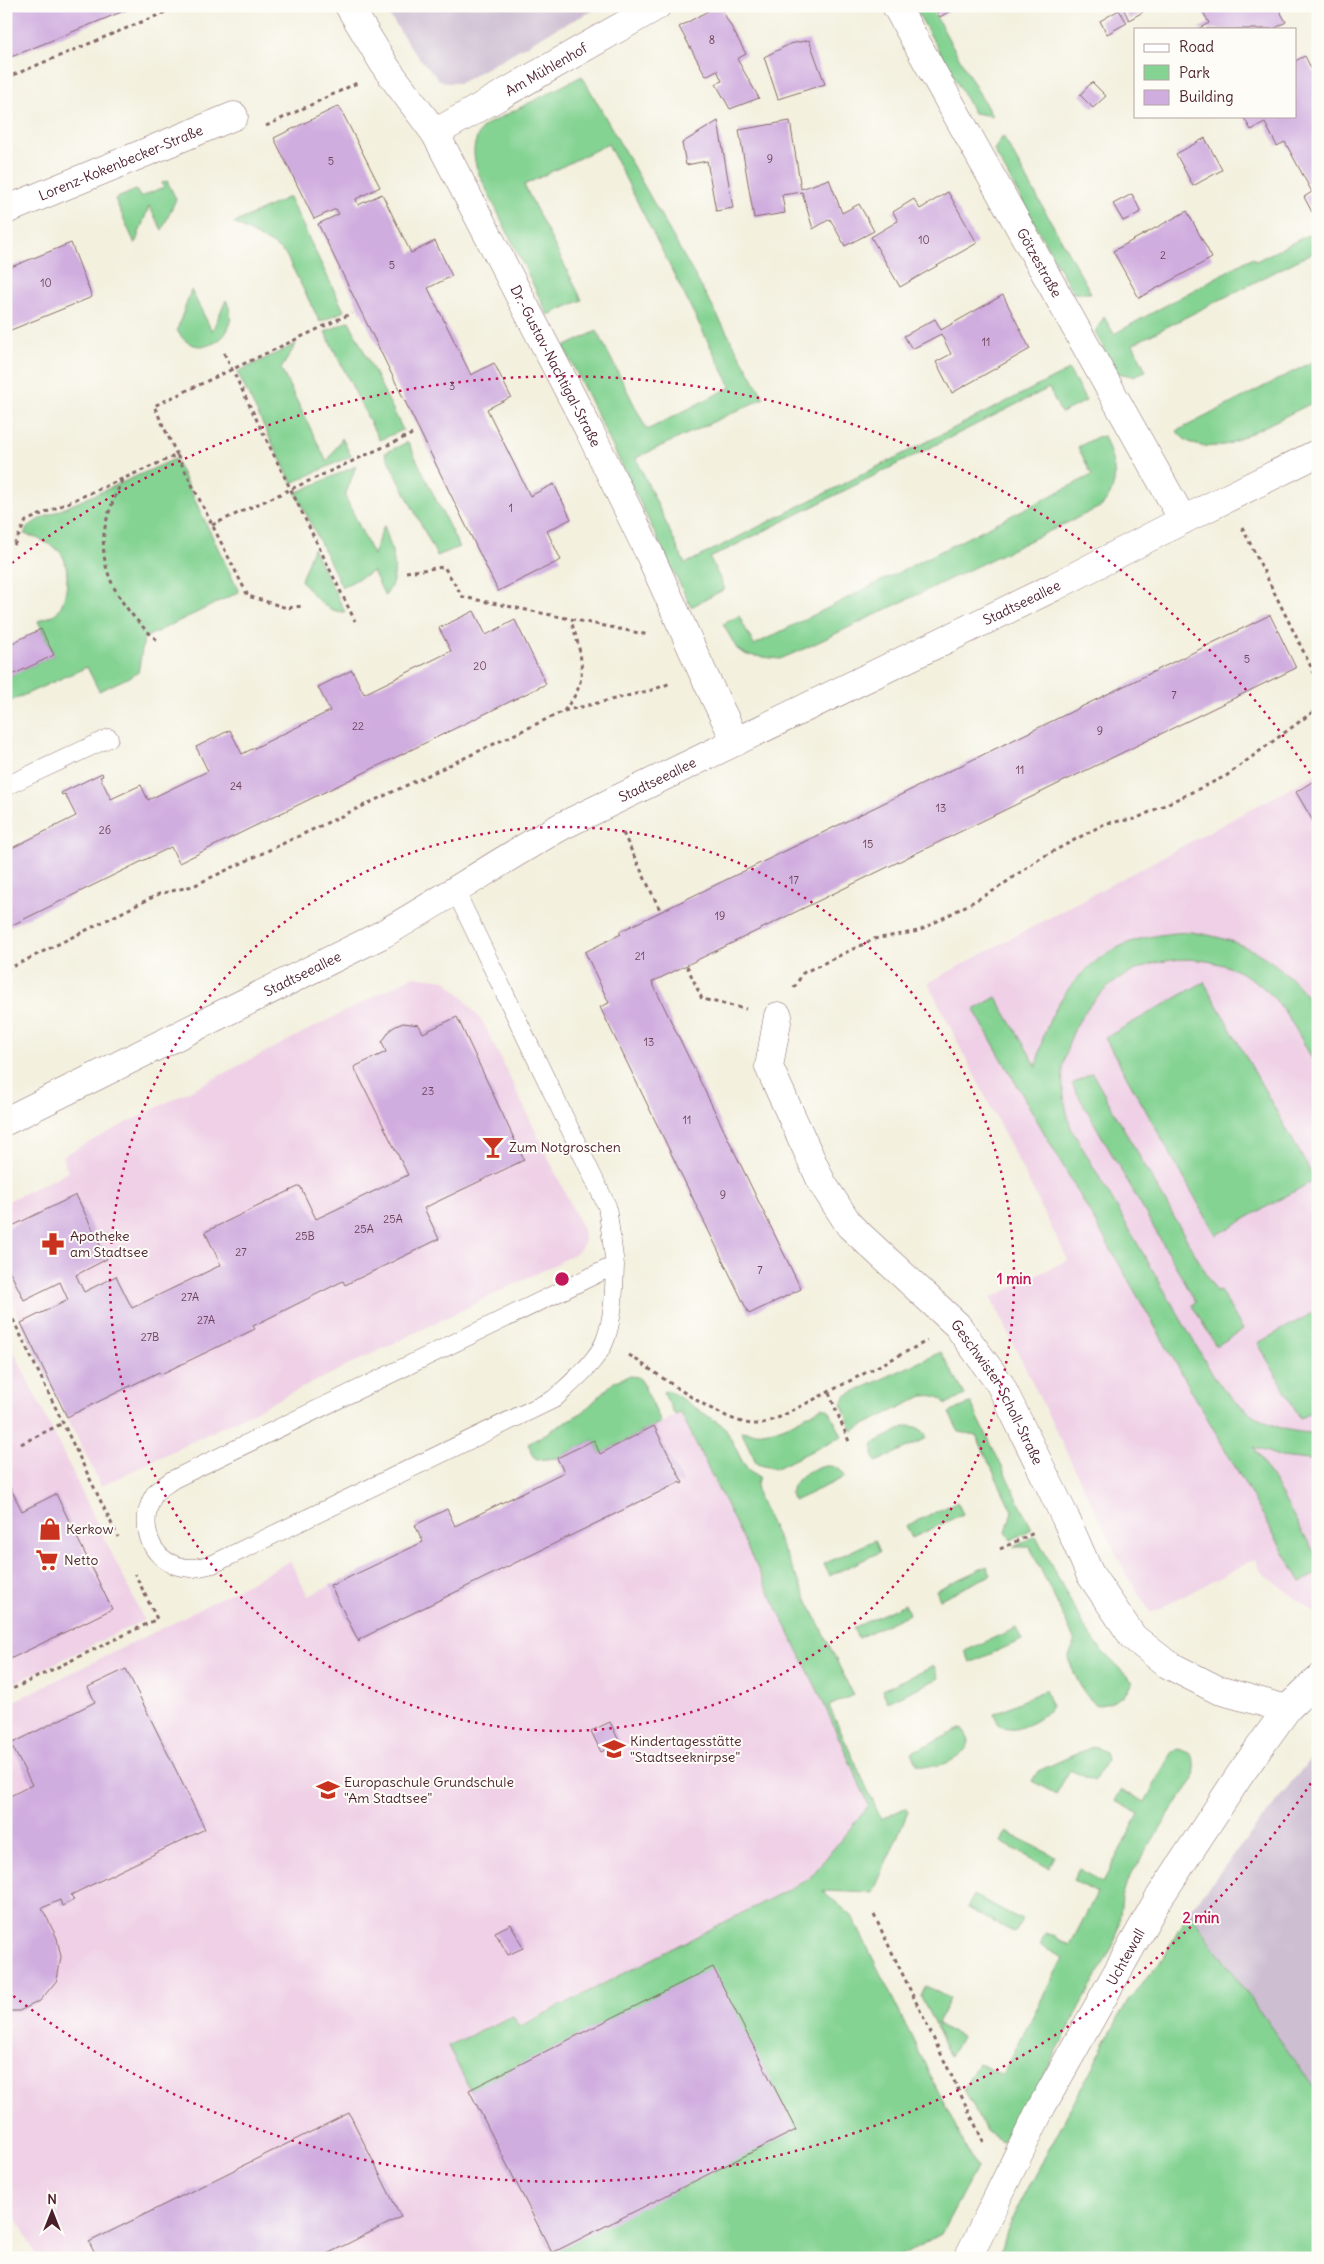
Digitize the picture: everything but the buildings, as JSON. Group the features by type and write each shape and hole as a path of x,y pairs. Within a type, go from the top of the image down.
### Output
{"street":[{"name":"Dr.-Gustav-Nachtigal-Straße","path":"349,6 387,69 435,133 590,432 684,627 702,671 736,742"},
{"name":"Am Mühlenhof","path":"435,133 657,6"},
{"name":"Götzestraße","path":"896,6 1183,520"},
{"name":"Lorenz-Kokenbecker-Straße","path":"6,210 234,116"},
{"name":"Stadtseeallee","path":"6,1120 383,934 519,849 1054,587 1318,453"},
{"name":"Geschwister-Scholl-Straße","path":"778,1016 769,1067 822,1184 850,1226 957,1326 1000,1384 1065,1517 1090,1574 1133,1637 1167,1664 1218,1690 1287,1709"},
{"name":"Uchtewall","path":"968,2258 1042,2106 1157,1901 1239,1776 1287,1709 1318,1680"}],"lane":[{"path":"6,786 109,738"},
{"path":"455,890 607,1206 615,1264 613,1303 606,1339 584,1372 554,1399 213,1564 195,1568 177,1566 161,1557 150,1543 146,1525 148,1507 157,1491 172,1480 615,1264"}],"path":[{"path":"6,78 180,6"},
{"path":"234,116 252,133 387,69"},
{"path":"302,606 287,608 248,596 154,406 352,313"},
{"path":"224,353 355,621"},
{"path":"212,525 412,434"},
{"path":"14,545 26,522 177,455"},
{"path":"122,479 110,509 104,535 105,562 119,599 136,621 157,640"},
{"path":"1228,497 1316,679 1318,701"},
{"path":"406,572 444,567 463,597 638,634 660,636 684,627"},
{"path":"564,711 577,691 581,672 579,645 571,620"},
{"path":"6,970 159,894 193,886 564,711 652,690 702,671"},
{"path":"687,966 702,999 778,1016 803,973 874,939 919,931 994,890 1038,859 1106,823 1135,818 1226,776 1318,708"},
{"path":"609,804 662,912"},
{"path":"6,1305 122,1545"},
{"path":"606,1339 712,1409 736,1422 758,1424 829,1393 957,1326"},
{"path":"829,1393 850,1444"},
{"path":"21,1444 63,1423"},
{"path":"6,1692 157,1619 134,1570"},
{"path":"874,1915 1003,2184"}],"shaded area":[{"path":"383,6 603,6 557,28 460,83 447,83 438,79 414,52"},
{"path":"1318,773 1318,1615 1261,1572 1255,1559 1151,1613 1127,1576 991,1298 1068,1260 928,983"},
{"path":"414,976 445,980 460,994 484,1024 583,1230 584,1243 579,1251 554,1265 101,1486 6,1292 6,1202 68,1172 62,1156"},
{"path":"6,1335 144,1620 6,1687"},
{"path":"681,1413 819,1693 869,1805 809,1879 518,2027 513,2016 469,2090 555,2258 37,2258 6,2196 6,1705 173,1623 290,1561 308,1596 334,1585 423,1542 415,1525 447,1509 456,1526 564,1472 557,1458 594,1440 600,1454"},
{"path":"1318,1749 1318,2094 1189,1911"}],"green space":[{"path":"914,6 930,6 992,116 974,113"},
{"path":"582,76 764,398 636,458 685,564 1069,370 1086,401 1061,413 1049,388 710,558 725,589 691,607 564,347 597,331 647,430 731,387 608,144 524,185 582,300 548,315 478,172 475,159 475,143 484,126"},
{"path":"1003,136 1091,293 1073,293 994,150"},
{"path":"167,181 176,199 162,230 149,206 135,244 115,199 136,190 140,197 164,187 162,183"},
{"path":"289,197 344,311 320,322 286,255 274,245 234,223"},
{"path":"1318,230 1318,250 1133,344 1146,371 1133,376 1117,373 1095,332 1104,317 1114,334 1253,257 1256,261"},
{"path":"191,290 212,331 226,300 230,314 229,326 224,336 205,346 195,345 185,340 177,330"},
{"path":"349,321 403,430 379,440 325,332"},
{"path":"296,344 281,369 327,462 342,438 351,456 292,483 237,372"},
{"path":"1318,359 1318,400 1229,444 1200,446 1188,441 1177,431"},
{"path":"1104,436 1113,464 1114,481 1108,498 1102,506 780,659 747,655 737,649 723,624 739,616 754,645 1092,475 1078,447 1097,437"},
{"path":"408,442 459,547 437,556 385,453"},
{"path":"175,459 239,592 144,638 138,673 99,691 87,667 6,703 6,678 54,655 38,621 56,613 66,592 67,573 63,557 51,545 24,534 28,527 38,520"},
{"path":"356,466 345,496 373,555 384,525 394,561 393,579 385,596 373,571 342,587 296,493"},
{"path":"313,548 345,612 325,606 301,580"},
{"path":"1190,932 1221,938 1250,949 1263,956 1288,975 1317,1012 1319,1021 1318,1069 1282,1007 1266,990 1238,971 1209,961 1178,959 1148,965 1121,978 1097,997 1078,1022 1066,1053 1063,1072 1064,1100 1071,1128 1214,1377 1235,1401 1247,1411 1272,1425 1301,1432 1318,1433 1318,1461 1281,1457 1254,1447 1318,1559 1318,1573 1301,1582 974,1010 996,997 1037,1067 1047,1026 1056,1007 1082,973 1116,948 1136,940 1163,934"},
{"path":"1204,982 1315,1180 1216,1235 1105,1038"},
{"path":"1092,1073 1216,1291 1220,1290 1243,1330 1216,1346 1192,1305 1196,1302 1072,1084"},
{"path":"1318,1310 1318,1409 1300,1418 1258,1343"},
{"path":"941,1352 965,1395 946,1404 936,1396 923,1396 852,1431 842,1404 845,1396"},
{"path":"629,1376 638,1377 641,1380 661,1422 600,1454 594,1440 557,1458 536,1460 528,1444 583,1412 615,1381"},
{"path":"668,1390 725,1427 742,1461 750,1472 759,1477 756,1485 759,1499 853,1695 829,1706 881,1819 905,1808 908,1812 873,1893 823,1891 852,1916 976,2168 941,2234 898,2258 555,2258 448,2046 513,2016 519,2027 809,1879 869,1805 819,1693 681,1413 675,1415 663,1392"},
{"path":"971,1403 1032,1529 1011,1540 1006,1532 1012,1511 976,1435 959,1432 949,1413"},
{"path":"823,1407 829,1410 842,1436 775,1469 757,1464 741,1431 764,1432 774,1430"},
{"path":"907,1426 924,1432 927,1438 876,1462 873,1454 874,1443"},
{"path":"826,1466 837,1468 842,1471 845,1477 794,1501 790,1493 795,1482 809,1471"},
{"path":"957,1502 963,1514 912,1538 906,1526"},
{"path":"1036,1536 1083,1625 1101,1650 1133,1682 1131,1687 1118,1699 1097,1705 1087,1696 1076,1678 1068,1659 1075,1641 1030,1547 1014,1547"},
{"path":"875,1540 880,1552 829,1576 824,1564"},
{"path":"987,1566 991,1575 940,1599 936,1590"},
{"path":"905,1604 909,1614 858,1638 853,1628"},
{"path":"1016,1628 1022,1640 970,1663 965,1651"},
{"path":"934,1666 939,1678 888,1702 882,1690"},
{"path":"1045,1690 1051,1705 1041,1717 1015,1729 1006,1729 999,1725 994,1714"},
{"path":"963,1728 969,1741 967,1747 956,1758 940,1765 924,1766 917,1764 912,1752"},
{"path":"1094,1746 1105,1752 1107,1760 1094,1781 1070,1770 1056,1794 1032,1781 1038,1771"},
{"path":"1179,1749 1191,1754 1195,1766 1194,1779 1170,1812 1127,1881 1122,1898 1117,1938 1013,2133 1003,2141 985,2131 964,2088 978,2063 1002,2075 1063,1958 1039,1945 1046,1933 1070,1945 1097,1893 1073,1880 1079,1869 1103,1882 1139,1814 1115,1801 1121,1790 1145,1802 1172,1751"},
{"path":"1006,1832 1055,1856 1049,1868 1001,1842"},
{"path":"974,1895 1022,1920 1015,1933 967,1908"},
{"path":"1189,1911 1318,2094 1318,2258 998,2258 1008,2226 1128,2000 1163,1959"},
{"path":"926,1986 950,1999 937,2024 961,2037 950,2057 921,1996"}],"place":[{"name":"Zum Notgroschen","path":"493,1147"},
{"name":"Apotheke am Stadtsee","path":"53,1244"},
{"name":"Kerkow","path":"50,1529"},
{"name":"Netto","path":"47,1560"},
{"name":"Kindertagesstätte \"Stadtseeknirpse\"","path":"614,1749"},
{"name":"Europaschule Grundschule \"Am Stadtsee\"","path":"328,1790"}]}
